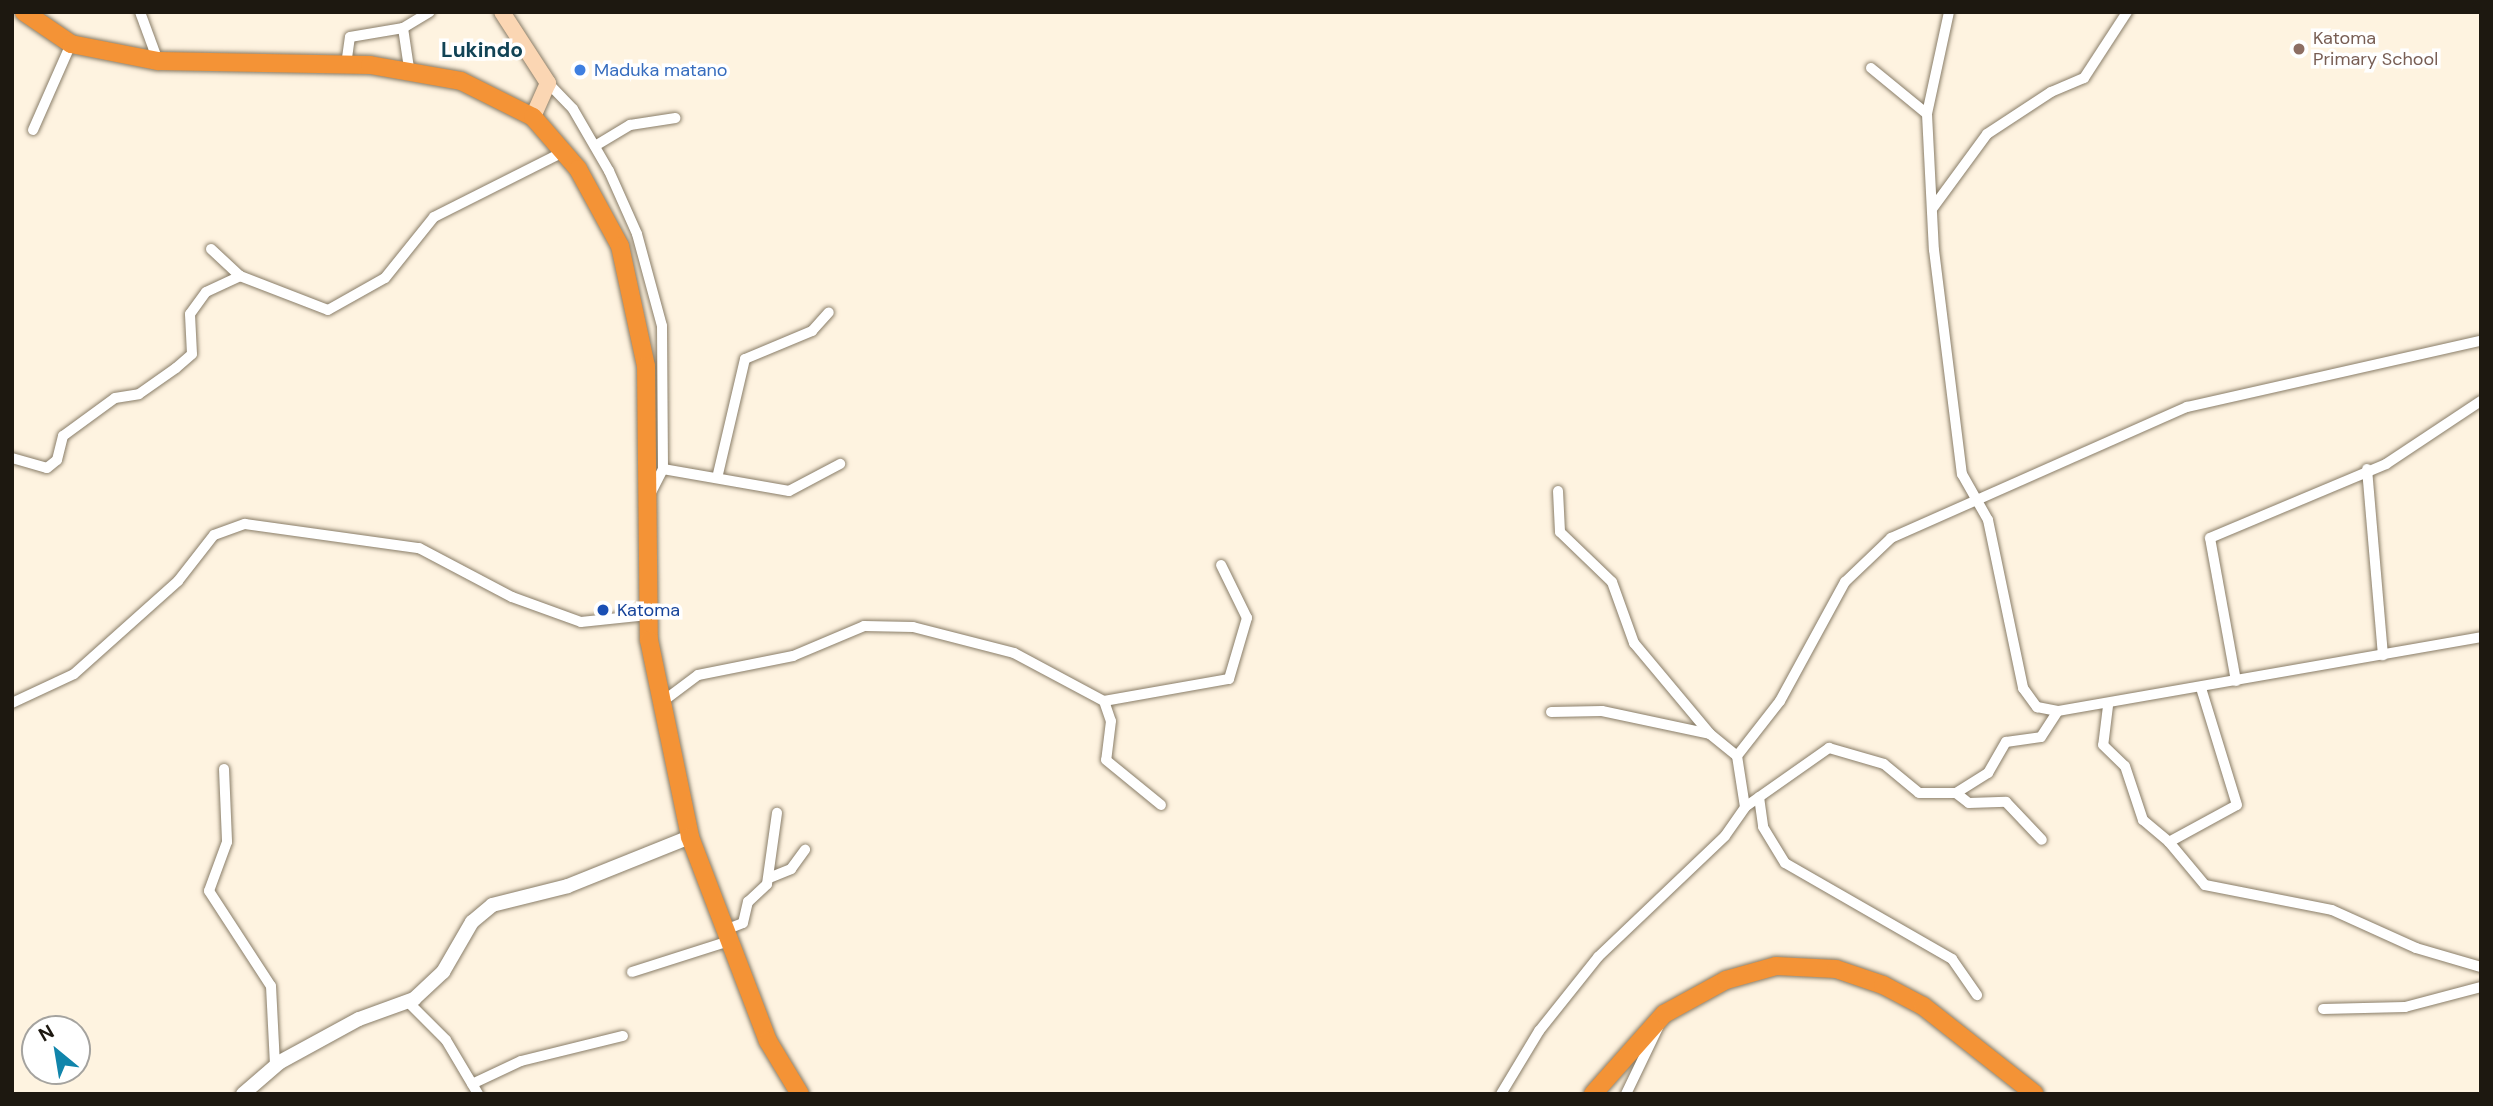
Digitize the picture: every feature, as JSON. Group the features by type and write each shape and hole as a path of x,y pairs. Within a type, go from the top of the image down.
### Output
{"highway":[{"path":"24,12 71,44 158,61 410,68 461,81 533,117 563,152 607,213 631,282 646,366 644,504 648,615 662,702 690,837 768,1041 800,1094"},
{"path":"1593,1094 1664,1014 1726,980 1776,966 1836,969 1923,1006 2035,1094"}],"main road":[{"path":"506,13 548,83 533,117"}],"street":[{"path":"140,12 158,61"},
{"path":"346,65 350,37 403,28 430,12"},
{"path":"1949,12 1927,114 1932,209 1962,474 1977,496 1988,520 2023,688 2036,707 2058,711 2108,706 2481,637"},
{"path":"1932,209 1987,134 2051,92 2084,78 2127,12"},
{"path":"403,28 410,68"},
{"path":"33,130 71,44"},
{"path":"1871,68 1927,114"},
{"path":"548,83 595,146 637,234 662,326 663,469 644,504"},
{"path":"595,146 630,125 675,118"},
{"path":"211,249 240,276 328,310 385,278 435,217 563,152"},
{"path":"12,458 47,468 57,460 63,436 115,398 139,394 176,368 192,354 190,314 206,292 240,276"},
{"path":"718,474 744,359 813,331 829,312"},
{"path":"1737,756 1780,701 1845,582 1873,550 1977,496 2219,397 2481,341"},
{"path":"2236,681 2210,538 2393,460 2418,438 2481,401"},
{"path":"663,469 718,474 789,491 840,464"},
{"path":"2367,469 2383,654"},
{"path":"1558,491 1560,532 1612,582 1634,643 1710,734 1737,756 1745,807"},
{"path":"12,703 74,674 178,581 214,536 244,524 419,548 512,597 581,622 648,615"},
{"path":"662,702 674,697 685,679 750,668 822,639 886,625 1006,650 1104,701 1229,679 1247,618 1221,565"},
{"path":"2169,842 2237,805 2201,688"},
{"path":"1104,701 1111,720 1106,760 1161,805"},
{"path":"2108,706 2103,745 2126,766 2131,797 2147,826 2169,842 2206,885 2332,910 2416,948 2481,967"},
{"path":"1551,712 1602,711 1710,734"},
{"path":"1501,1094 1539,1031 1598,957 1725,836 1745,807 1829,748 1884,764 1919,793 1956,793 1988,773 2006,742 2041,737 2058,711"},
{"path":"224,769 227,842 209,891 271,986 275,1066"},
{"path":"1956,793 1973,804 2006,802 2042,840"},
{"path":"1759,797 1763,827 1785,863 1952,958 1978,996"},
{"path":"769,878 768,847 777,813"},
{"path":"243,1094 275,1066 359,1019 407,1001 443,972 472,922 492,905 568,886 690,837"},
{"path":"632,972 727,935 743,923 748,902 769,878 791,869 804,850"},
{"path":"2323,1009 2405,1007 2481,987"},
{"path":"407,1001 446,1040 475,1089 521,1061 623,1036"},
{"path":"1626,1094 1664,1014"}],"place":[{"name":"Katoma Primary School","path":"2299,49"},
{"name":"Maduka matano","path":"580,70"},
{"name":"Katoma","path":"603,610"}],"district":[{"name":"Lukindo","path":"482,50"}]}
